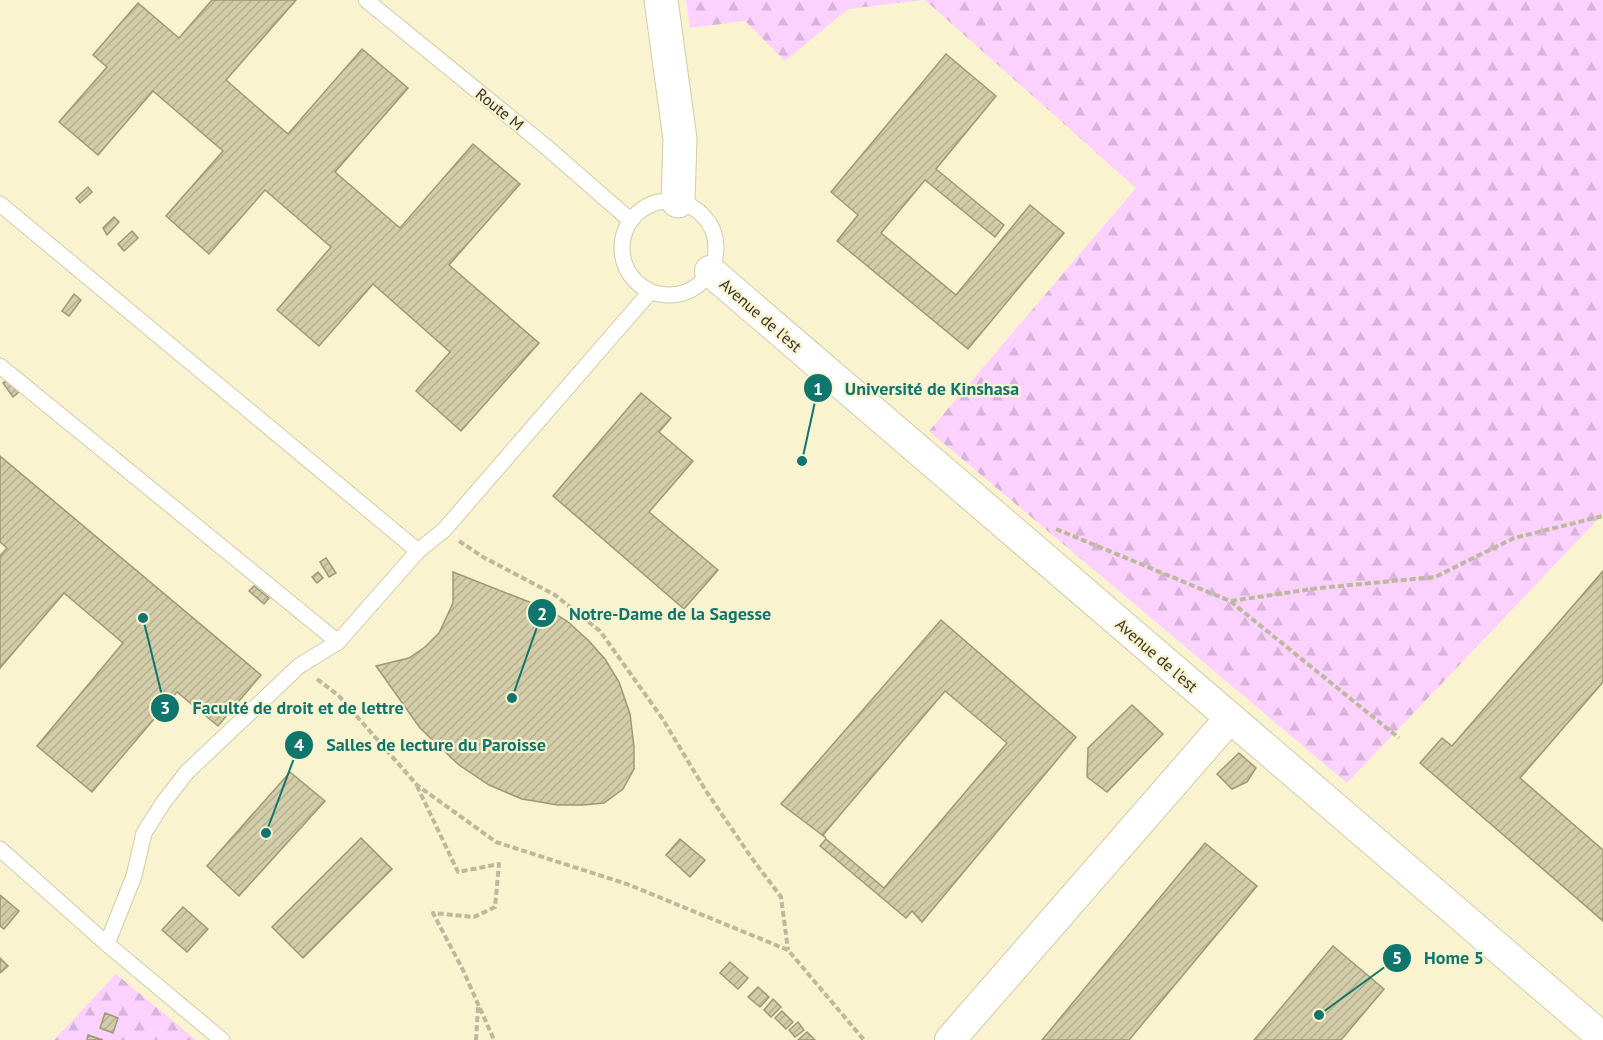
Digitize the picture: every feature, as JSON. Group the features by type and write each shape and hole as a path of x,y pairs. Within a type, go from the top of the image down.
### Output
{"street":[{"path":"661,0 680,139 678,201"},
{"name":"Avenue de l'est","path":"710,271 1603,1038"},
{"path":"950,1040 1230,717"}],"lane":[{"name":"Route M","path":"366,0 544,145 630,220"},
{"path":"664,200 678,201 698,210 706,218 712,227 717,249 710,271 699,285 684,293 667,296 650,292 636,282 626,268 621,252 623,235 630,220 640,210 664,200"},
{"path":"0,204 418,551"},
{"path":"107,944 134,876 144,833 187,772 299,666 338,642 418,551 444,530 650,292"},
{"path":"0,366 338,642"},
{"path":"0,849 107,944 222,1040"}],"path":[{"path":"1230,601 1319,588 1435,577 1514,538 1603,516"},
{"path":"1054,528 1230,601 1399,738"},
{"path":"444,530 483,556 555,595 600,631 662,718 706,791 781,897 788,950"},
{"path":"299,666 339,696 417,785 496,842 627,884 788,950 863,1038 855,1040"},
{"path":"417,785 458,872 499,864 495,907 474,917 433,913 463,970 494,1040"},
{"path":"476,1040 478,1006 494,1040"}],"green space":[{"path":"686,0 924,0 848,9 785,61 745,21 690,28"},
{"path":"925,0 1603,0 1603,514 1347,783 929,431 1136,188"},
{"path":"116,974 196,1040 54,1040"}],"building":[{"path":"212,0 296,0 226,80 288,134 362,49 408,88 335,172 400,228 473,144 520,184 449,265 539,343 461,431 416,391 450,352 373,284 319,346 277,310 331,247 265,190 209,254 166,216 223,151 153,91 98,155 59,122 107,67 93,55 138,3 179,38"},
{"path":"946,54 996,96 936,169 1004,225 995,237 925,180 881,233 956,295 1030,205 1064,233 968,349 837,241 858,215 831,192"},
{"path":"88,187 92,192 80,203 76,198"},
{"path":"114,217 119,222 107,235 103,228"},
{"path":"132,231 138,238 124,251 118,244"},
{"path":"74,294 81,300 69,316 62,311"},
{"path":"11,378 20,391 13,397 3,383"},
{"path":"641,393 671,418 659,432 693,461 649,512 718,570 684,609 553,496"},
{"path":"0,456 261,675 218,726 177,692 92,792 37,746 123,643 64,593 0,668 0,556 7,548 0,542"},
{"path":"326,558 336,573 329,577 320,562"},
{"path":"1603,571 1603,682 1520,778 1603,850 1603,921 1420,763 1442,738 1452,746"},
{"path":"318,572 323,578 317,583 312,577"},
{"path":"453,572 547,609 567,621 605,659 619,682 630,714 634,769 623,789 604,803 558,805 522,799 489,785 459,765 420,728 376,666 409,658 439,633 453,603"},
{"path":"254,586 269,598 264,604 249,591"},
{"path":"941,620 1076,737 922,922 912,911 906,918 820,846 826,839 884,888 1007,743 945,691 823,835 826,838 781,804"},
{"path":"1132,705 1163,734 1107,792 1087,777 1088,748"},
{"path":"1239,753 1256,768 1247,782 1232,789 1217,774"},
{"path":"290,772 325,801 239,896 207,866"},
{"path":"361,838 392,869 303,958 272,927"},
{"path":"680,839 705,860 690,877 666,855"},
{"path":"1205,843 1257,886 1129,1040 1042,1040"},
{"path":"0,895 19,911 4,929 0,926"},
{"path":"183,907 208,929 187,952 162,930"},
{"path":"1333,946 1384,989 1341,1040 1254,1040"},
{"path":"0,958 8,966 0,973"},
{"path":"730,962 748,978 738,989 720,973"},
{"path":"758,987 769,997 760,1007 748,997"},
{"path":"773,999 781,1007 771,1017 764,1010"},
{"path":"782,1011 793,1022 786,1029 775,1018"},
{"path":"105,1013 118,1018 113,1033 100,1028"},
{"path":"798,1022 804,1030 795,1037 789,1030"},
{"path":"807,1032 815,1040 798,1040"},
{"path":"88,1035 103,1040 87,1040"}],"place":[{"name":"Université de Kinshasa","path":"802,461"},
{"name":"Faculté de droit et de lettre","path":"143,618"},
{"name":"Notre-Dame de la Sagesse","path":"512,698"},
{"name":"Salles de lecture du Paroisse","path":"266,833"},
{"name":"Home 5","path":"1319,1015"}]}
